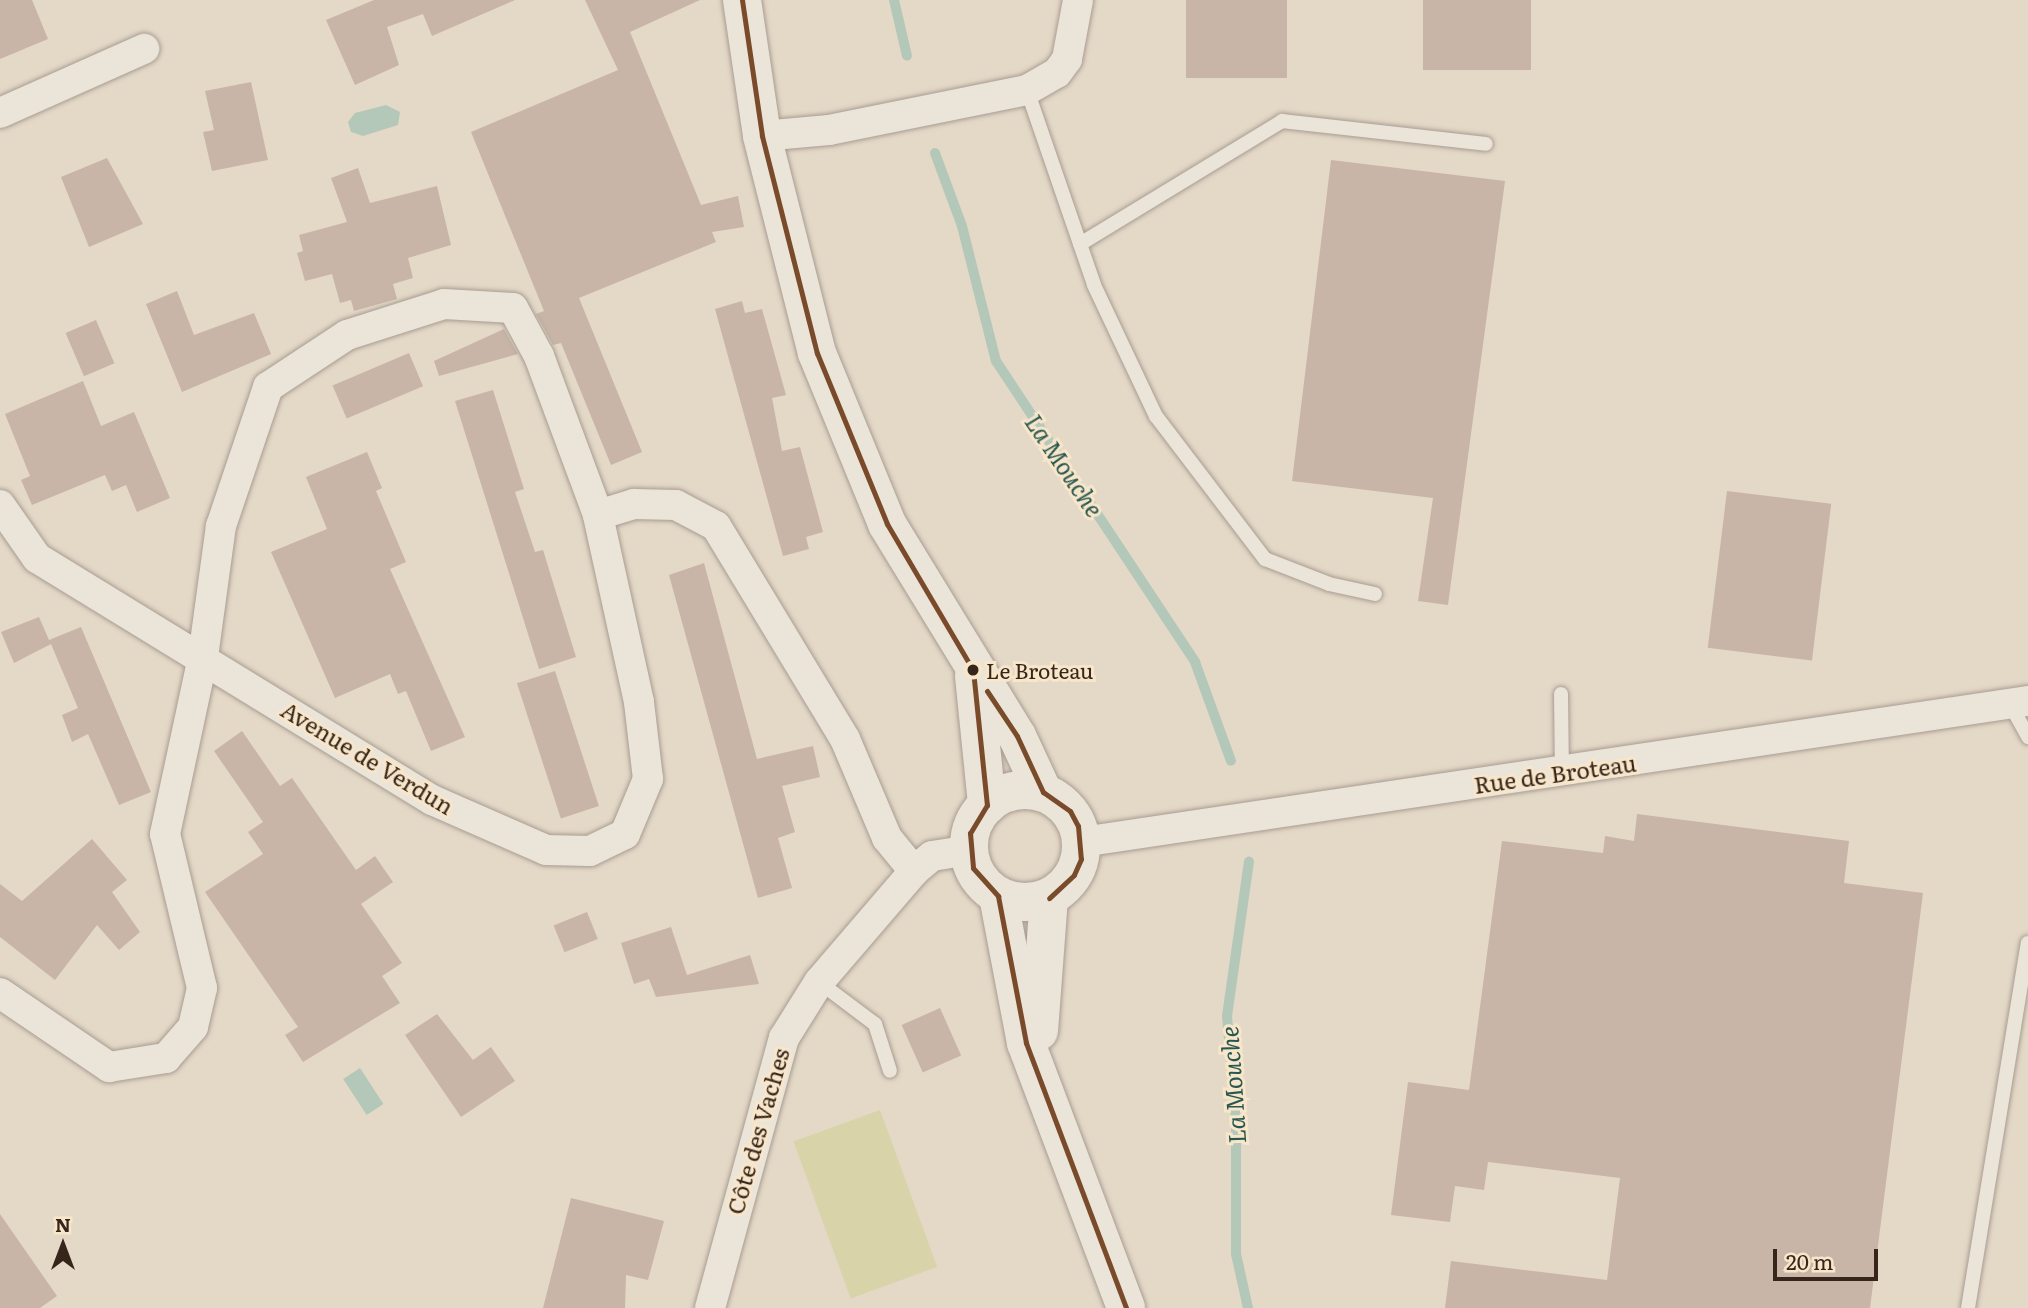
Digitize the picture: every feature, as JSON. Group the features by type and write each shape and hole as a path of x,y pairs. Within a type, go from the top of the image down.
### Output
{"main road":[{"path":"742,0 762,136 817,353 887,524 973,670 1017,736 1043,792 1070,811 1082,842 1074,875 1049,898 1014,902 998,896 973,868 968,850 973,825 987,805 1013,791 1043,792"},
{"path":"973,670 987,805"},
{"path":"998,896 1026,1043 1038,1068 1126,1308"},
{"path":"1038,1068 1049,898"}],"street":[{"path":"762,136 830,130 1027,90 1057,73 1067,59 1078,0"},
{"path":"0,113 144,49"},
{"name":"Avenue de Verdun","path":"0,505 37,558 203,657 432,800 546,850 590,850 625,834 648,779 639,702 598,515 539,356 513,308 444,303 347,335 268,387 221,526 203,657 164,834 202,988 193,1027 166,1058 109,1067 0,993"},
{"path":"598,515 634,504 676,505 716,526 845,739 887,838 914,871"},
{"name":"Rue de Broteau","path":"1082,842 2019,703"},
{"name":"Côte des Vaches","path":"710,1308 784,1038 819,982 914,871 932,856 968,850"}],"lane":[{"path":"1027,90 1080,244 1156,416 1265,559 1329,584 1375,594"},
{"path":"1080,244 1282,121 1486,144"},
{"path":"1560,694 1562,772"},
{"path":"2019,703 2028,737"},
{"path":"1968,1308 2028,943"},
{"path":"819,982 875,1024 890,1071"}],"shaded area":[{"path":"386,105 400,112 398,125 363,136 351,132 348,122 355,113"},
{"path":"360,1068 383,1104 367,1115 343,1079"},
{"path":"880,1110 937,1267 851,1298 794,1141"}],"building":[{"path":"0,0 32,0 48,39 0,59"},
{"path":"374,0 515,0 432,36 423,14 387,27 399,65 355,85 326,20"},
{"path":"585,0 700,0 630,32 701,205 738,196 744,227 712,232 716,242 579,298 642,452 611,465 561,343 553,345 536,314 544,311 471,132 618,70"},
{"path":"1186,0 1287,0 1287,78 1186,78"},
{"path":"1423,0 1531,0 1531,70 1423,70"},
{"path":"251,82 268,160 212,171 203,132 214,130 205,91"},
{"path":"107,158 143,224 89,247 61,177"},
{"path":"1331,160 1505,181 1448,605 1418,601 1433,498 1292,481"},
{"path":"358,168 370,203 437,186 451,245 408,258 413,278 393,284 397,299 354,311 351,300 340,303 332,274 305,281 297,253 303,251 299,235 347,222 331,178"},
{"path":"177,291 194,335 254,313 271,354 182,392 146,304"},
{"path":"742,301 745,313 762,309 786,395 772,398 782,451 800,447 823,532 806,537 809,549 783,556 715,309"},
{"path":"96,320 114,363 84,376 66,333"},
{"path":"504,329 518,354 439,376 434,361"},
{"path":"409,353 423,386 347,419 333,385"},
{"path":"83,381 101,426 134,412 170,498 137,512 126,485 112,491 105,475 32,505 21,480 30,476 5,414"},
{"path":"493,390 524,489 515,492 535,552 543,550 576,657 539,669 455,401"},
{"path":"367,452 382,488 376,491 406,562 390,569 465,737 431,751 406,691 398,694 390,674 335,698 271,552 327,529 306,477"},
{"path":"1727,491 1831,504 1812,661 1708,648"},
{"path":"704,563 757,759 813,746 820,777 782,786 795,832 778,838 792,888 758,898 669,575"},
{"path":"39,617 49,640 81,627 151,792 119,805 88,734 72,742 62,715 78,708 51,644 14,663 1,632"},
{"path":"555,671 599,806 561,818 517,683"},
{"path":"242,731 280,786 292,778 356,870 375,856 393,882 361,904 402,963 382,976 400,1003 303,1062 285,1035 298,1027 205,892 263,854 248,832 263,822 214,751"},
{"path":"1637,814 1849,841 1844,883 1923,893 1870,1308 1445,1308 1451,1261 1607,1280 1620,1178 1488,1162 1484,1190 1455,1186 1450,1222 1391,1215 1408,1082 1469,1090 1502,841 1603,853 1605,836 1634,841"},
{"path":"92,839 127,880 112,892 140,932 119,950 97,925 55,980 0,937 0,884 22,901"},
{"path":"587,912 598,939 564,952 554,925"},
{"path":"671,927 687,975 750,955 759,984 656,997 649,979 634,984 621,943"},
{"path":"940,1008 961,1056 923,1073 902,1025"},
{"path":"437,1014 473,1060 491,1047 515,1081 461,1117 405,1035"},
{"path":"571,1198 664,1221 648,1280 626,1275 625,1308 543,1308"},
{"path":"0,1214 57,1296 40,1308 0,1308"}],"waterway":[{"name":"La Mouche","path":"894,0 907,56"},
{"name":"La Mouche","path":"935,153 962,226 996,361 1195,662 1231,761"},
{"name":"La Mouche","path":"1248,1308 1236,1254 1236,1119 1227,1016 1249,862"}],"transit line":[{"path":"742,0 762,136 817,353 887,524 973,670 987,805 970,833 973,868 998,896 1026,1043 1126,1308"},
{"path":"987,691 1017,736 1043,792 1070,811 1078,826 1081,859 1074,875 1049,898"}],"place":[{"name":"Le Broteau","path":"973,670"}]}
